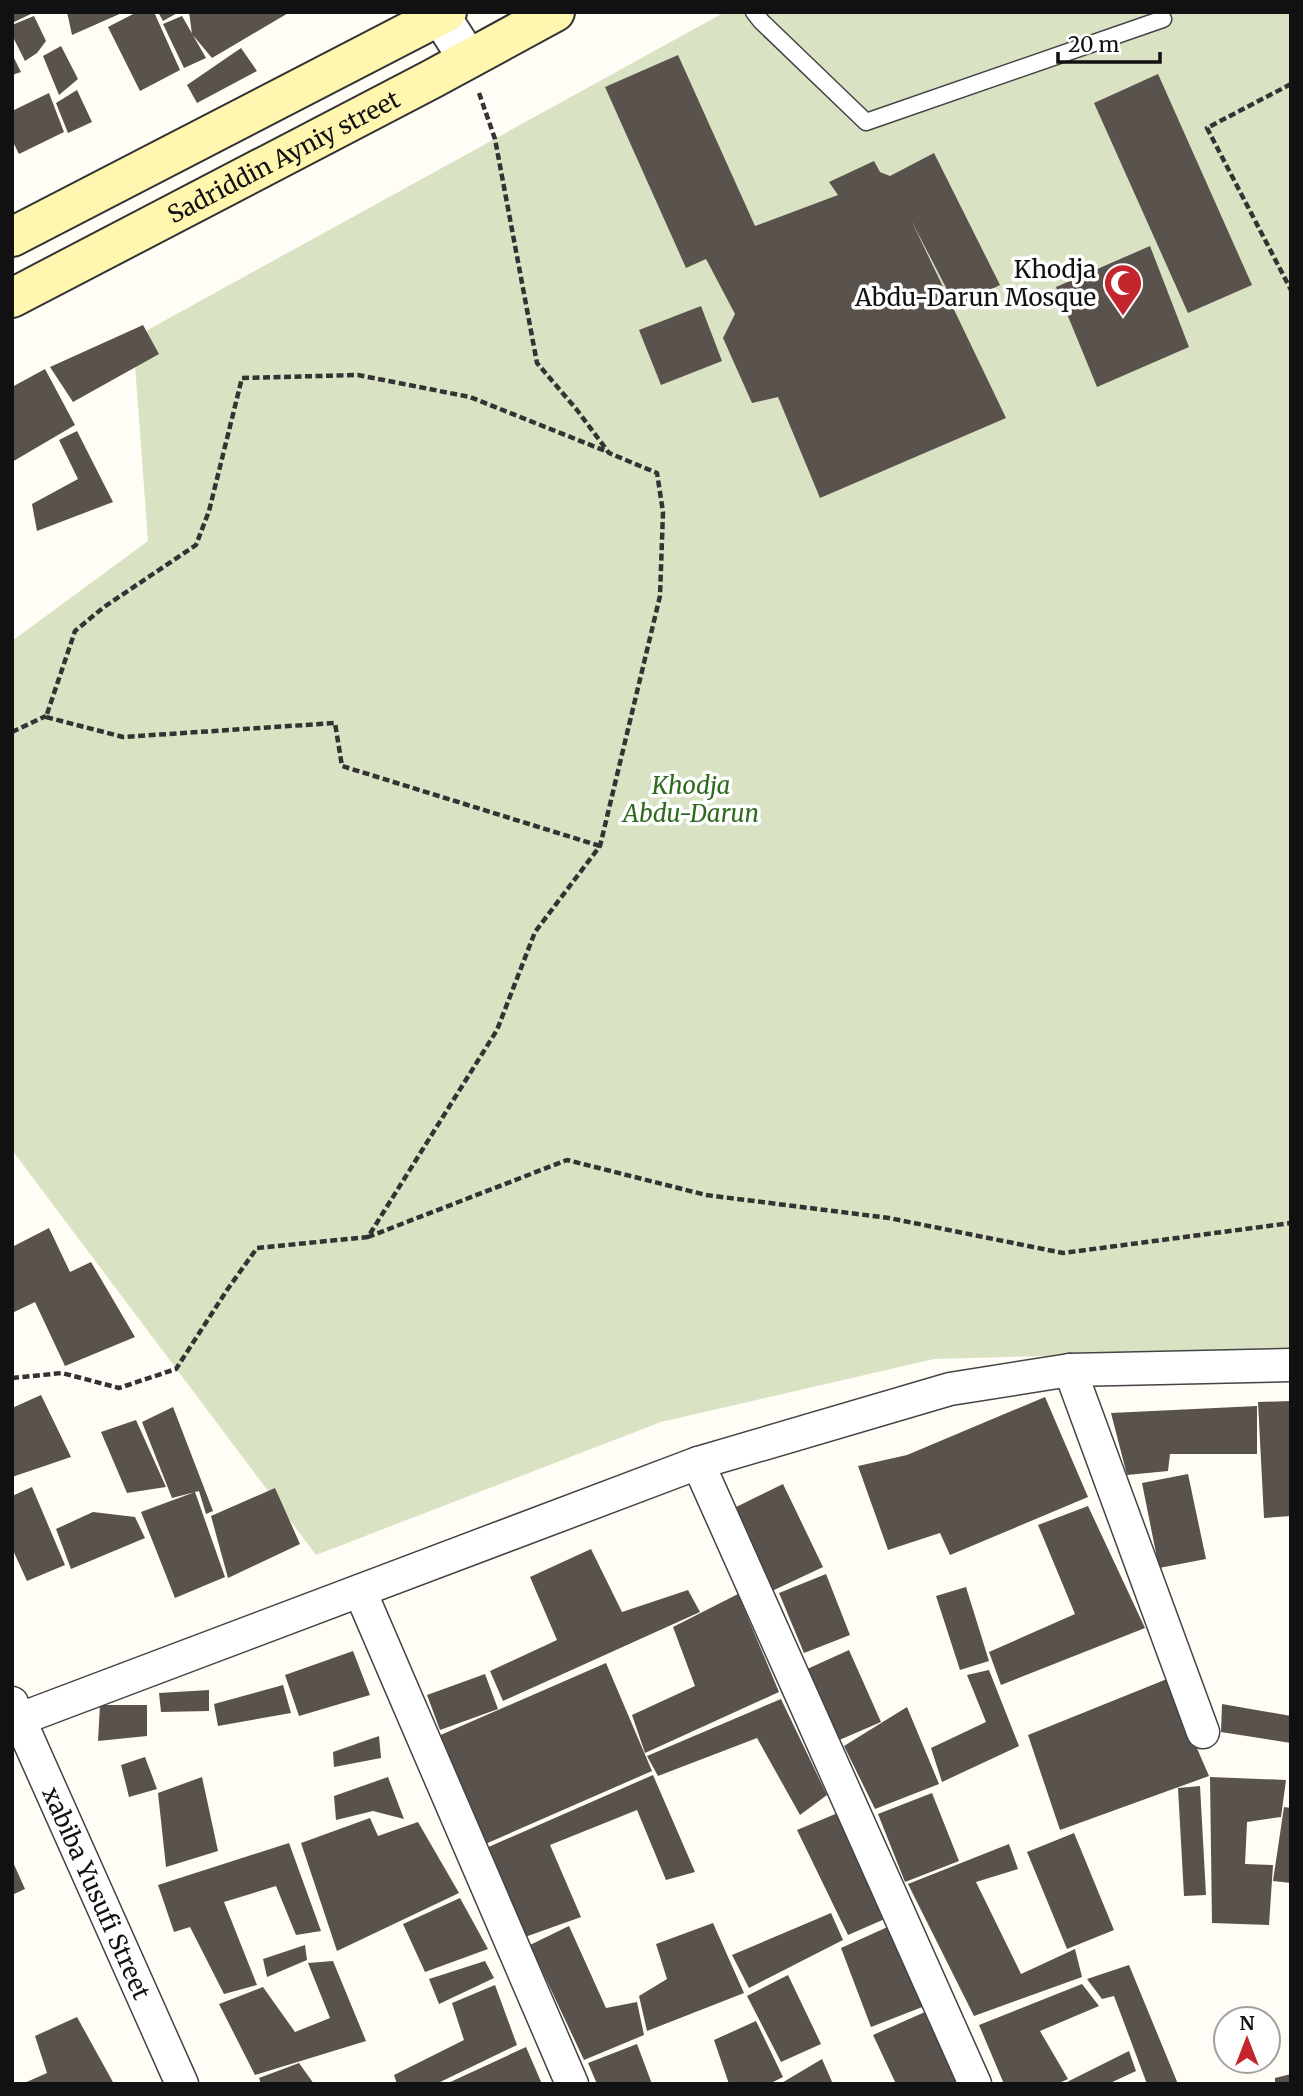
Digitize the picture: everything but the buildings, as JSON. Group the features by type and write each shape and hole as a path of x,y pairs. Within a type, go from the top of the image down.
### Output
{"main road":[{"name":"Sadriddin Ayniy street","path":"12,298 555,12"},
{"name":"Sadriddin Ayniy street","path":"12,237 442,14"}],"street":[{"path":"442,14 468,59"},
{"path":"15,1715 360,1591 698,1463 950,1389 1070,1370 1291,1364"},
{"path":"1070,1370 1203,1732"},
{"path":"698,1463 975,2084"},
{"path":"360,1591 572,2084"},
{"name":"xabiba Yusufi Street","path":"15,1715 182,2084"}],"lane":[{"path":"754,12 761,22 866,122 1163,19"}],"path":[{"path":"468,59 495,139 537,363 608,453"},
{"path":"1291,84 1207,128 1291,290"},
{"path":"12,732 47,715 75,631 104,607 197,545 209,511 242,378 358,375 470,397 656,473 663,512 660,596 600,846 536,932 497,1030 368,1237"},
{"path":"47,715 46,717 123,737 335,723 342,766 600,846"},
{"path":"12,1378 62,1373 119,1388 176,1369 257,1248 368,1237 568,1160 706,1195 889,1218 1063,1253 1291,1223"}],"green space":[{"name":"Khodja Abdu-Darun","path":"725,12 1291,12 1291,1349 934,1359 661,1422 316,1555 12,1150 12,641 148,541 133,338"}],"place":[{"name":"Khodja Abdu-Darun Mosque","path":"1123,317"}]}
